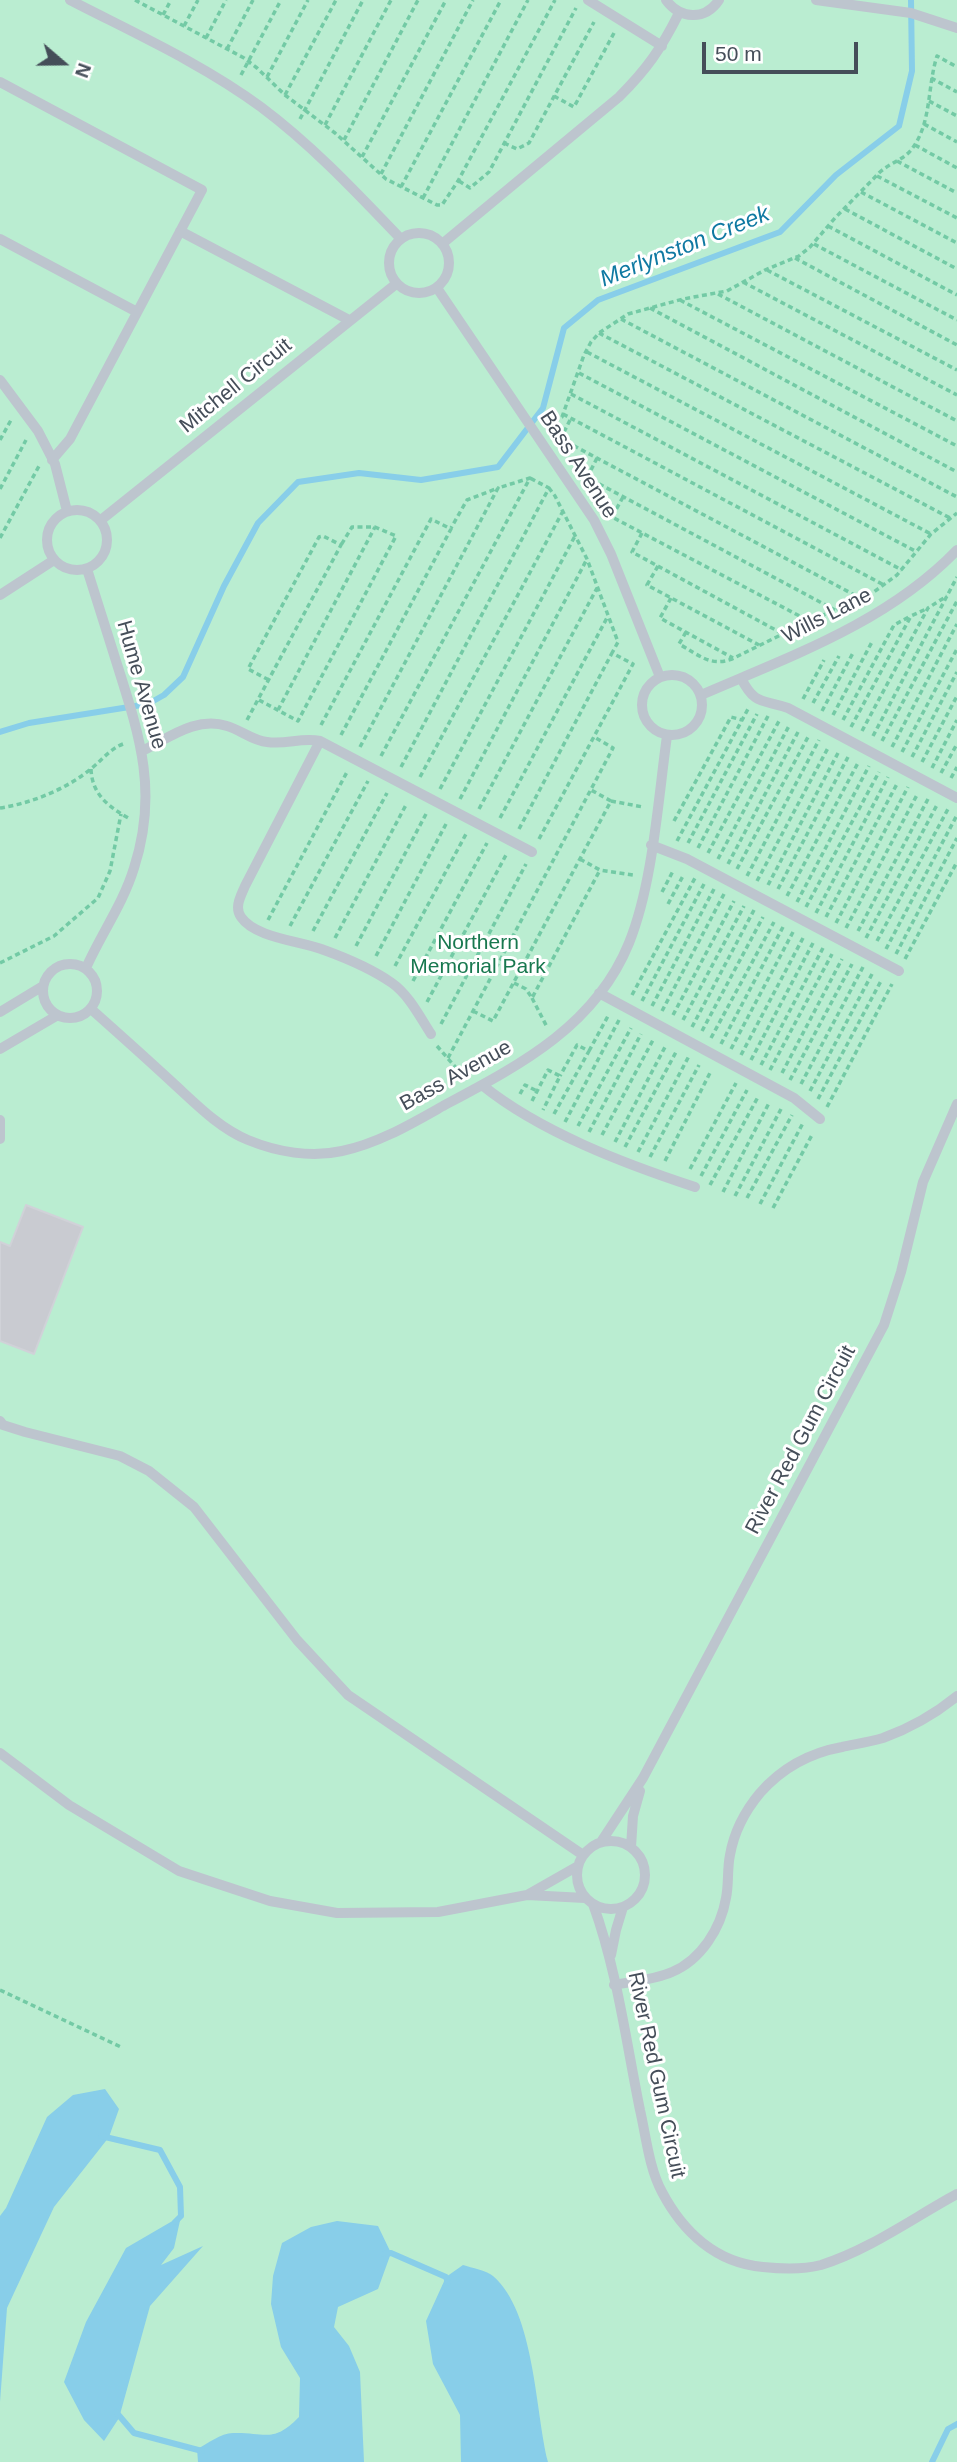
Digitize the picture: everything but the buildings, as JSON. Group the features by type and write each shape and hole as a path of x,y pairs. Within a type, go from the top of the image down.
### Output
{"lane":[{"path":"70,0 174,54 233,89 320,155 401,239"},
{"path":"588,0 662,46"},
{"path":"666,0 679,13 698,15 707,12 719,0"},
{"path":"816,0 911,13 957,28"},
{"path":"442,244 619,97 646,70 679,13"},
{"path":"0,82 202,190 70,439 50,455"},
{"path":"180,231 349,320"},
{"path":"418,233 427,234 442,244 449,262 444,281 437,288 429,292 411,293 396,284 388,265 389,255 401,239 418,233"},
{"path":"0,239 137,312"},
{"name":"Mitchell Circuit","path":"101,520 396,284"},
{"name":"Bass Avenue","path":"437,288 594,520 621,578 660,677"},
{"path":"0,380 34,425 50,455 67,511"},
{"path":"67,511 85,511 101,520 108,539 107,548 96,565 87,569 69,570 54,560 49,552 47,533 51,523 67,511"},
{"name":"Wills Lane","path":"701,695 880,612 953,562 957,550"},
{"path":"0,595 54,560"},
{"name":"Hume Avenue","path":"86,968 123,898 142,841 146,807 145,770 140,737 87,569"},
{"path":"680,675 689,679 701,695 703,705 696,725 678,736 658,733 650,726 642,709 645,690 660,677 680,675"},
{"path":"741,678 850,742 957,798"},
{"path":"142,751 190,726 202,723 215,723 267,742 317,740 532,852"},
{"name":"Bass Avenue","path":"91,1009 204,1111 246,1139 272,1149 321,1154 342,1152 411,1123 527,1060 554,1041 592,1004 613,974 628,944 641,905 667,736"},
{"path":"317,740 245,886 237,905 241,917 262,931 328,951 388,981 405,996 431,1034"},
{"path":"651,845 899,971"},
{"path":"0,1049 58,1016 75,1017 91,1009 95,1001 96,983 86,968 69,963 60,965 46,977 43,986 45,1003 58,1016"},
{"path":"0,1012 43,986"},
{"path":"599,993 799,1101 820,1119"},
{"path":"478,1087 571,1139 695,1187"},
{"name":"River Red Gum Circuit","path":"601,1842 643,1779 884,1325 901,1272 923,1182 957,1104"},
{"path":"0,1120 0,1139"},
{"path":"0,1421 3,1425 25,1432 120,1456 149,1471 194,1507 297,1640 348,1695 580,1861"},
{"path":"614,1985 673,1972 700,1952 724,1908 730,1855 740,1824 758,1795 772,1780 805,1758 866,1743 906,1728 926,1718 957,1696"},
{"path":"0,1753 69,1805 179,1871 270,1901 337,1913 438,1912 527,1895 589,1901 603,1908 623,1907 640,1894 644,1884 643,1863 631,1847 621,1842 601,1842 590,1847 580,1861 576,1877 589,1901"},
{"name":"River Red Gum Circuit","path":"631,1847 634,1816 643,1779"},
{"path":"527,1895 580,1861"},
{"name":"River Red Gum Circuit","path":"589,1901 611,1958 614,1985 650,2156 660,2190 679,2220 699,2241 719,2255 748,2266 787,2269 820,2265 863,2246 957,2194"},
{"name":"River Red Gum Circuit","path":"611,1958 623,1907"}],"path":[{"path":"135,0 248,62 381,174 401,187 442,205 458,181 555,0"},
{"path":"163,15 171,0"},
{"path":"184,26 198,0"},
{"path":"206,38 226,0"},
{"path":"227,49 253,0"},
{"path":"233,89 281,0"},
{"path":"267,77 308,0"},
{"path":"285,95 336,0"},
{"path":"293,133 363,0"},
{"path":"325,125 391,0"},
{"path":"343,141 418,0"},
{"path":"362,157 446,0"},
{"path":"381,174 473,0"},
{"path":"401,187 501,0"},
{"path":"423,198 528,0"},
{"path":"458,181 470,188 489,172 580,0"},
{"path":"504,143 517,149 526,146 601,8"},
{"path":"554,96 574,107 621,20"},
{"path":"535,433 563,414 586,351 599,333 648,307 716,293 743,282 795,258 814,244 888,165 902,159 915,145 929,101 931,78 937,57 957,67"},
{"path":"931,78 957,92"},
{"path":"929,101 957,116"},
{"path":"923,124 957,142"},
{"path":"915,145 957,167"},
{"path":"897,161 957,193"},
{"path":"877,176 957,218"},
{"path":"861,192 957,243"},
{"path":"844,209 957,269"},
{"path":"828,226 957,295"},
{"path":"814,244 957,320"},
{"path":"795,258 957,345"},
{"path":"767,270 957,370"},
{"path":"743,282 957,395"},
{"path":"716,293 957,421"},
{"path":"680,300 957,446"},
{"path":"648,307 957,471"},
{"path":"621,319 957,496"},
{"path":"599,333 950,519"},
{"path":"586,351 931,534"},
{"path":"579,373 917,552"},
{"path":"571,394 902,570"},
{"path":"563,414 884,585"},
{"path":"571,419 562,438 862,599"},
{"path":"0,489 34,425"},
{"path":"0,538 50,455"},
{"path":"597,458 589,477 836,611"},
{"path":"284,938 530,478"},
{"path":"334,748 467,500 530,478 548,488 555,496 587,559 618,642 612,653 633,664 437,1032 431,1034 434,1042 448,1058 478,1087"},
{"path":"262,931 498,488"},
{"path":"306,944 548,488"},
{"path":"623,497 612,517 809,621"},
{"path":"328,951 563,511"},
{"path":"686,632 679,644 690,651 713,663 734,658 809,621 862,599 884,585 902,570 931,534 957,513"},
{"path":"317,740 431,519 451,529"},
{"path":"241,732 258,700 269,680 341,545 352,527 375,527 396,536 298,721 258,700"},
{"path":"278,710 375,527"},
{"path":"642,533 632,552 783,634"},
{"path":"348,960 575,535"},
{"path":"269,680 248,669 319,537 323,536 341,545"},
{"path":"369,971 587,559"},
{"path":"658,566 647,585 760,646"},
{"path":"644,1168 703,1049 765,901 850,742 957,577"},
{"path":"388,981 597,588"},
{"path":"703,1049 765,901 850,742 894,625 947,596"},
{"path":"671,598 660,618 734,658"},
{"path":"632,1164 703,1049 765,901 850,742 957,601"},
{"path":"658,1174 703,1049 765,901 850,742 928,608"},
{"path":"405,996 608,615"},
{"path":"703,1049 765,901 850,742 911,616"},
{"path":"682,1183 703,1049 765,901 850,742 957,624"},
{"path":"703,1049 765,901 850,742 873,640"},
{"path":"620,1158 703,1049 765,901 850,742 957,649"},
{"path":"765,901 850,742 854,651"},
{"path":"765,901 850,742 839,656"},
{"path":"595,1149 703,1049 765,901 850,742 824,660"},
{"path":"608,1154 703,1049 765,901 850,742 957,672"},
{"path":"695,1187 703,1049 765,901 850,742 957,696"},
{"path":"674,821 731,717 957,767"},
{"path":"742,719 765,901"},
{"path":"850,742 957,720"},
{"path":"0,808 20,805 44,796 91,769 106,753 140,737"},
{"path":"448,1058 614,748 594,737"},
{"path":"850,742 957,744"},
{"path":"708,1189 703,1049 765,901 850,742"},
{"path":"583,1144 703,1049 765,901 850,742"},
{"path":"723,1192 703,1049 765,901 850,742"},
{"path":"571,1139 703,1049 765,901 850,742"},
{"path":"735,1196 703,1049 765,901 850,742"},
{"path":"559,1133 703,1049 765,901 850,742"},
{"path":"91,769 95,789 108,805 143,827"},
{"path":"591,790 611,801 656,809"},
{"path":"473,1011 493,1021 611,801"},
{"path":"0,963 54,936 98,898 110,871 121,814"},
{"path":"580,859 600,870 646,877"},
{"path":"773,1208 957,862"},
{"path":"532,998 600,870"},
{"path":"660,895 765,901"},
{"path":"668,904 765,901"},
{"path":"513,983 526,989 554,1041"},
{"path":"536,1121 578,1045 589,1051 703,1049"},
{"path":"548,1127 589,1051"},
{"path":"524,1115 548,1070 560,1076"},
{"path":"747,1198 799,1101"},
{"path":"760,1203 809,1112"},
{"path":"0,1990 121,2048"}],"green space":[{"name":"Northern Memorial Park","path":"0,0 957,0 957,2462 0,2462"}],"water":[{"path":"105,2089 119,2109 109,2137 54,2207 7,2308 0,2402 0,2216 47,2117 73,2095"},
{"path":"181,2216 174,2248 161,2265 203,2246 150,2306 119,2418 104,2441 84,2420 64,2382 86,2322 126,2248"},
{"path":"337,2221 378,2226 391,2253 378,2289 338,2307 334,2327 349,2346 360,2372 364,2462 198,2462 197,2449 219,2437 228,2433 275,2434 299,2417 300,2378 281,2347 271,2304 273,2276 282,2243 311,2227"},
{"path":"463,2265 493,2276 507,2292 517,2313 531,2363 548,2462 461,2462 460,2415 433,2364 426,2321 446,2277"}],"waterway":[{"name":"Merlynston Creek","path":"0,732 29,723 148,704 164,695 183,677 224,586 258,523 298,482 359,473 421,480 498,467 543,408 564,328 598,300 780,232 836,175 899,126 912,71 911,0"},
{"path":"101,2136 160,2150 180,2187 181,2216 175,2222"},
{"path":"384,2254 391,2253 446,2277 448,2283"},
{"path":"116,2412 134,2433 202,2451"},
{"path":"932,2462 948,2429 957,2424"}]}
